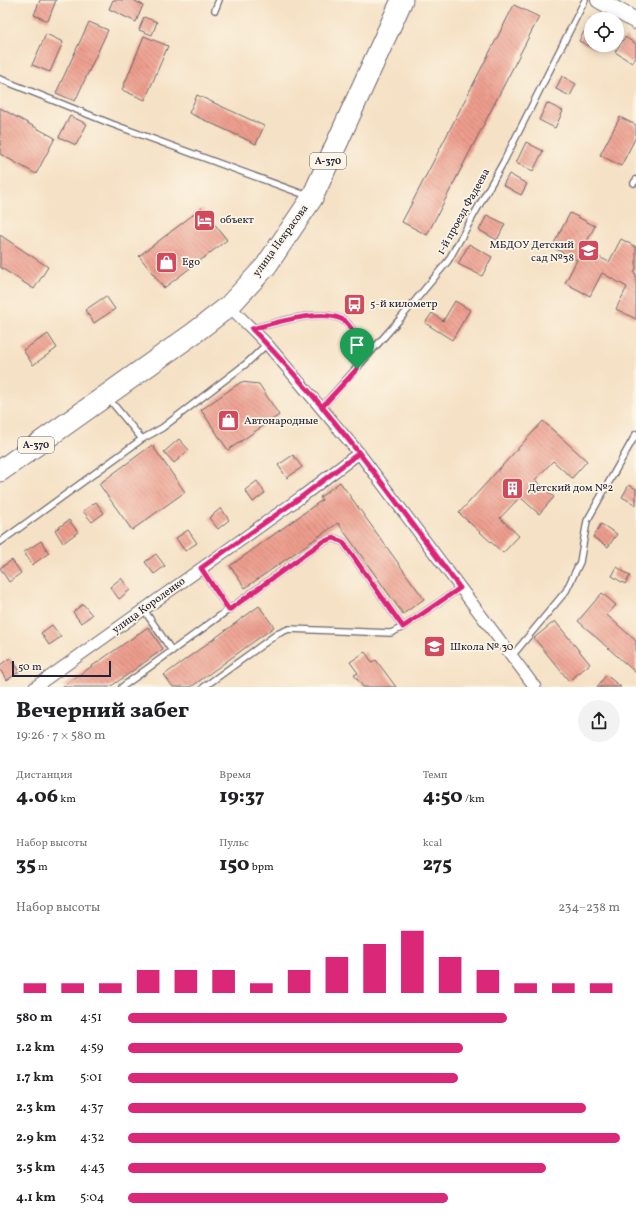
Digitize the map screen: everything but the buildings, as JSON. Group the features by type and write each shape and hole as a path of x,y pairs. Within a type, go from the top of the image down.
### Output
{"highway":[{"name":"улица Некрасова","path":"0,471 229,306 266,266 312,198 402,0"}],"main road":[{"path":"599,0 636,21"}],"street":[{"path":"229,306 267,344 322,407 359,453 535,687"},
{"name":"улица Короленко","path":"35,687 304,495 359,453"}],"lane":[{"path":"215,10 219,0"},
{"name":"1-й проезд Фадеева","path":"322,407 357,369 448,261 504,161 585,0"},
{"path":"0,79 112,124 312,198"},
{"path":"252,329 304,318 330,316 338,318 346,322 357,337 360,346 357,369"},
{"path":"0,542 142,439 162,428 246,363 267,344"},
{"path":"106,395 142,439"},
{"path":"512,656 566,591 580,562 587,521 636,434"},
{"path":"122,687 322,542 334,538 343,542 403,627"},
{"path":"201,568 229,610"},
{"path":"204,687 276,634 289,629 391,633 403,627 460,588"},
{"path":"144,610 172,651"}],"place":[{"name":"объект","path":"205,220"},
{"name":"МБДОУ Детский сад №38","path":"589,251"},
{"name":"Ego","path":"166,262"},
{"name":"5-й километр","path":"354,304"},
{"name":"Автонародные","path":"228,421"},
{"name":"Детский дом №2","path":"513,488"},
{"name":"Школа № 30","path":"434,647"}],"route":[{"path":"357,369 322,407 359,453 304,495 201,568 229,610 322,542 334,538 343,542 403,627 460,588 359,453 322,407 252,329 291,319 330,316 338,318 346,322 357,337 360,346 357,369"}]}
